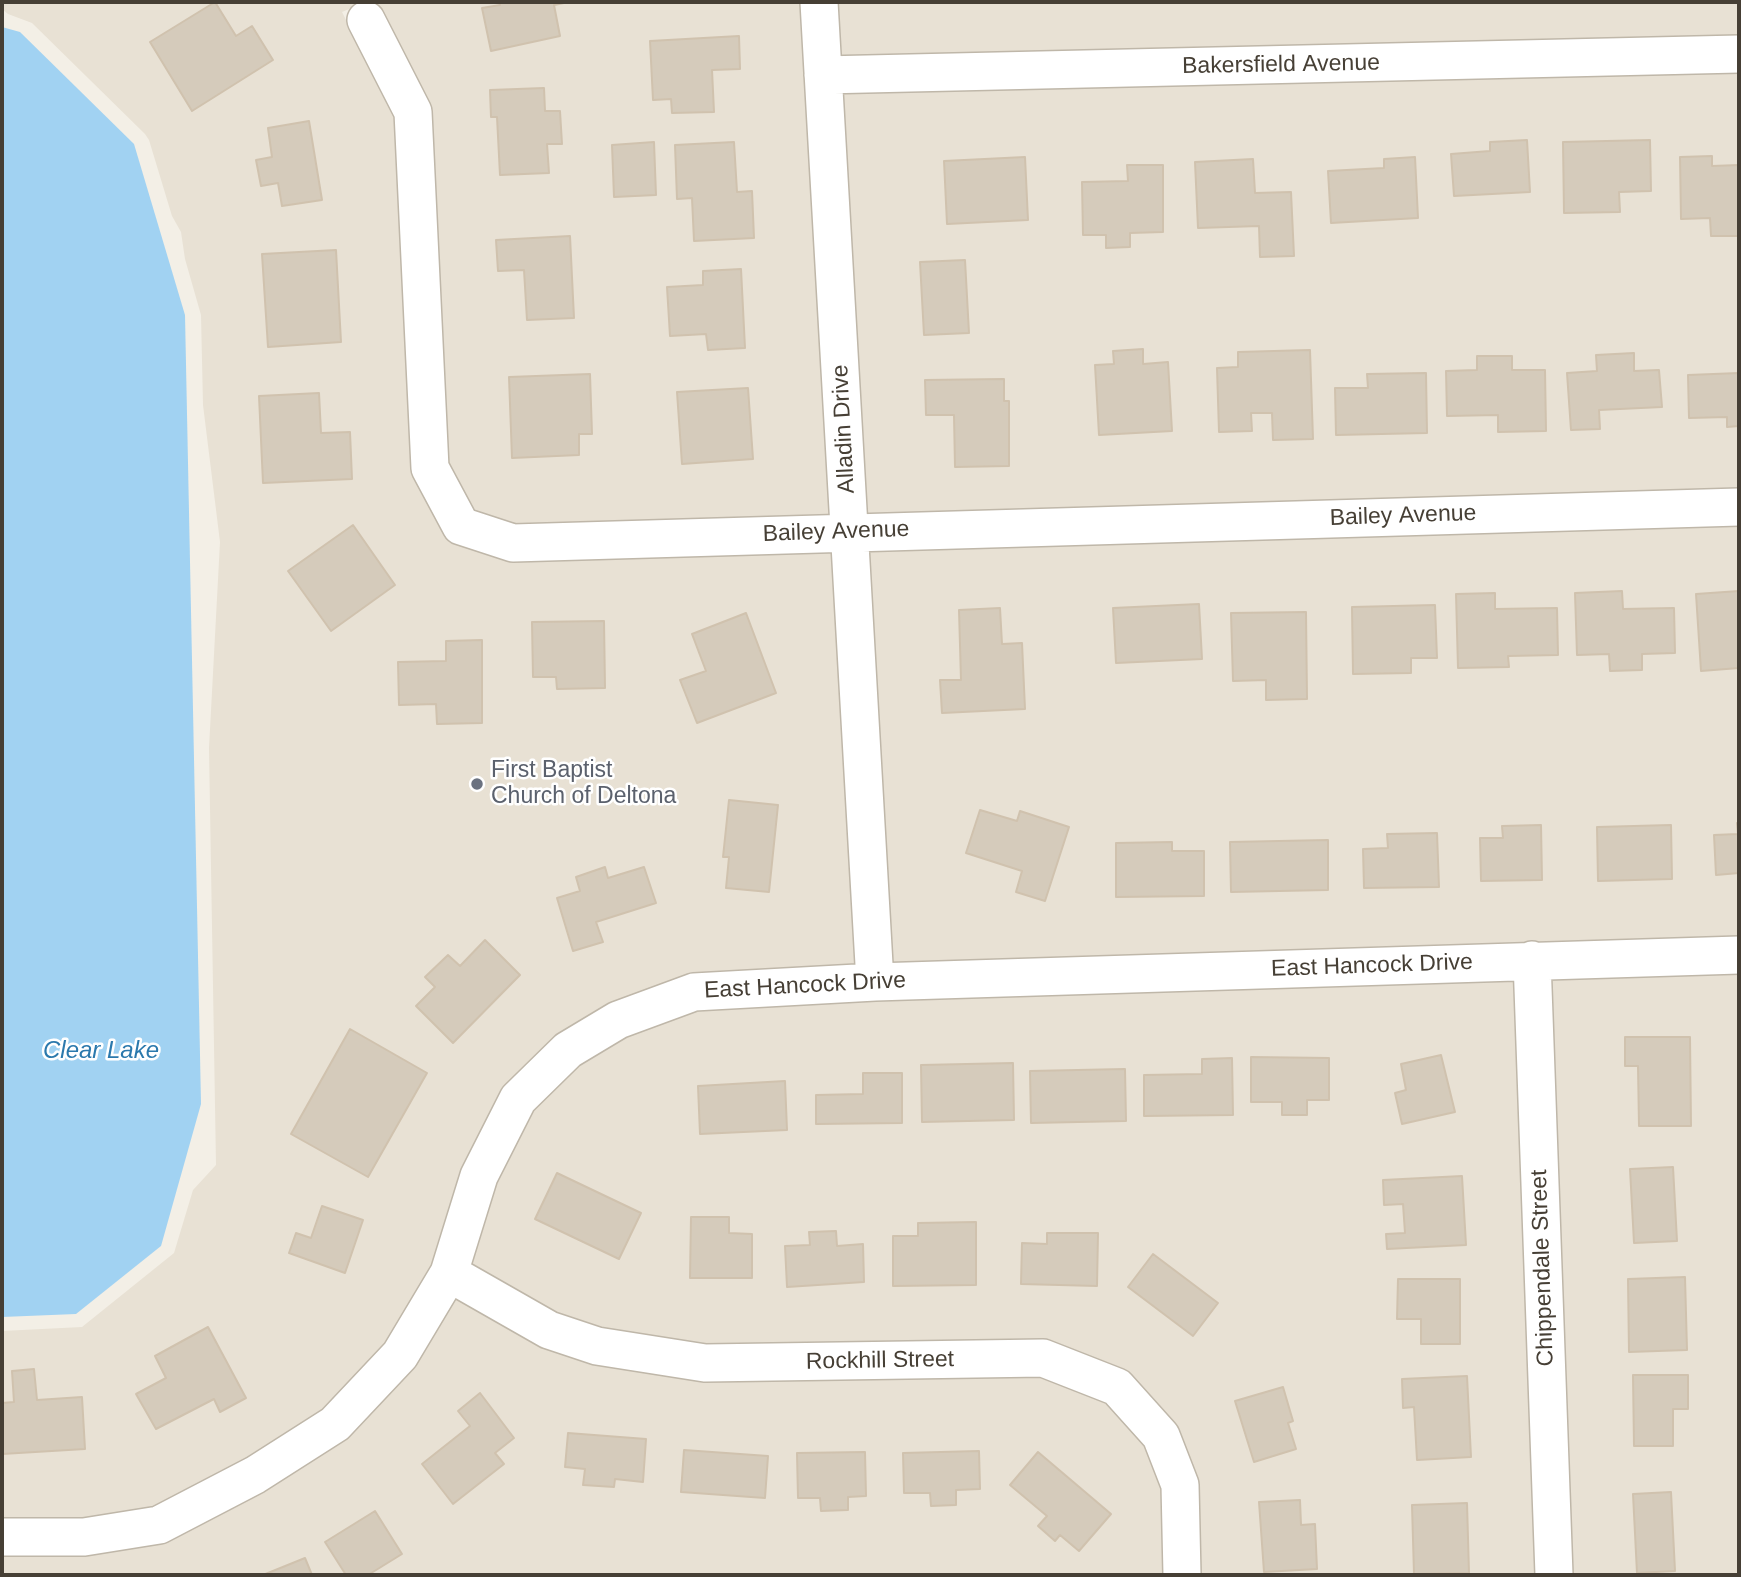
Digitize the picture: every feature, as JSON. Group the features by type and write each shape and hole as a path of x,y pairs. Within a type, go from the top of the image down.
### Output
{"street":[{"name":"Alladin Drive","path":"819,2 875,982"},
{"name":"Bailey Avenue","path":"366,20 413,112 430,468 461,526 513,543 1739,507"},
{"name":"Bakersfield Avenue","path":"823,75 1739,54"},
{"name":"East Hancock Drive","path":"2,1537 84,1537 159,1525 255,1475 335,1423 400,1355 449,1273 478,1176 518,1098 568,1050 618,1020 694,992 875,982 1532,960 1739,956"},
{"name":"Chippendale Street","path":"1532,960 1554,1575"},
{"name":"Rockhill Street","path":"449,1273 549,1329 597,1346 705,1363 1043,1358 1117,1387 1161,1436 1180,1485 1182,1575"}],"shaded area":[{"path":"2,2 366,2 342,12 394,116 413,475 444,533 832,549 856,966 687,977 502,1092 461,1172 432,1266 384,1346 321,1412 245,1462 153,1509 82,1521 2,1520 2,1331 82,1327 174,1253 193,1190 216,1165 209,748 220,542 203,405 201,315 185,259 181,232 172,216 149,140 32,23 8,14 2,9"},
{"path":"378,2 800,2 830,516 516,527 475,513 448,464 431,111"},
{"path":"838,2 1739,2 1739,38 841,59"},
{"path":"1739,71 1739,490 867,515 843,92"},
{"path":"1739,523 1739,938 893,965 869,547"},
{"path":"1739,972 1739,1575 1572,1575 1551,976"},
{"path":"1514,977 1535,1575 1200,1575 1199,1485 1176,1426 1132,1377 706,1347 602,1330 557,1315 470,1265 496,1181 534,1107 580,1062 627,1034 698,1008 876,999"},
{"path":"456,1296 542,1345 1038,1374 1105,1400 1144,1444 1161,1488 1163,1575 2,1575 2,1553 264,1490"}],"water":[{"name":"Clear Lake","path":"2,27 20,32 134,144 185,315 201,1104 161,1246 76,1314 2,1317"}],"building":[{"path":"215,2 236,36 252,26 273,60 192,111 150,42"},
{"path":"499,2 569,2 554,5 560,36 491,51 482,8 500,5"},
{"path":"739,36 740,69 712,70 714,112 672,113 671,99 653,100 650,41"},
{"path":"544,88 545,111 560,111 562,144 547,144 549,173 500,175 497,117 491,117 490,90"},
{"path":"309,121 322,200 282,206 278,183 261,186 256,160 272,157 268,128"},
{"path":"1527,140 1530,192 1454,196 1451,154 1490,151 1490,142"},
{"path":"1650,140 1651,191 1619,192 1620,212 1564,213 1563,142"},
{"path":"654,142 656,195 614,197 612,145"},
{"path":"734,142 737,192 752,191 754,238 694,241 692,198 677,199 675,145"},
{"path":"1712,156 1712,166 1739,165 1739,236 1711,236 1710,218 1681,219 1680,157"},
{"path":"1025,157 1028,220 947,224 944,161"},
{"path":"1415,157 1418,218 1331,223 1328,171 1384,168 1384,159"},
{"path":"1253,159 1255,193 1291,192 1294,256 1260,257 1259,226 1198,228 1195,162"},
{"path":"1127,165 1163,165 1163,232 1130,233 1130,247 1106,248 1106,235 1083,235 1082,182 1128,181"},
{"path":"570,236 574,318 527,320 524,270 498,271 496,240"},
{"path":"336,250 341,342 268,347 262,254"},
{"path":"965,260 969,333 924,335 920,262"},
{"path":"741,269 745,348 708,350 706,334 670,336 667,287 703,285 703,271"},
{"path":"1143,349 1143,364 1168,362 1172,431 1099,435 1095,365 1114,364 1113,351"},
{"path":"1310,350 1313,439 1273,440 1272,413 1251,413 1252,431 1219,432 1217,368 1238,367 1238,352"},
{"path":"1634,353 1634,371 1659,370 1662,407 1599,410 1600,429 1571,430 1567,373 1597,371 1596,355"},
{"path":"1477,356 1512,356 1512,370 1545,370 1546,431 1498,432 1498,415 1447,416 1446,371 1477,370"},
{"path":"1426,373 1427,433 1336,435 1335,388 1368,388 1367,374"},
{"path":"1739,373 1739,426 1727,427 1727,417 1689,418 1688,375"},
{"path":"590,374 592,434 579,434 579,455 512,458 509,377"},
{"path":"1004,379 1004,401 1009,401 1009,466 955,467 954,415 926,415 925,380"},
{"path":"748,388 753,459 682,464 677,392"},
{"path":"319,393 321,433 350,432 352,479 263,483 259,396"},
{"path":"353,525 395,585 331,631 288,571"},
{"path":"1622,591 1623,609 1674,608 1675,653 1642,654 1642,670 1610,671 1609,654 1577,655 1575,593"},
{"path":"1739,591 1739,668 1701,671 1696,594"},
{"path":"1495,593 1495,609 1557,608 1558,655 1508,656 1509,667 1458,668 1456,594"},
{"path":"1199,604 1202,659 1116,663 1113,608"},
{"path":"1435,605 1437,658 1411,658 1411,673 1353,674 1352,607"},
{"path":"1000,608 1002,644 1022,643 1025,709 942,713 940,680 961,680 959,610"},
{"path":"1306,612 1307,699 1266,700 1266,680 1233,681 1231,613"},
{"path":"746,613 776,693 697,723 680,680 706,671 692,634"},
{"path":"604,621 605,688 557,689 556,677 533,677 532,622"},
{"path":"482,640 482,723 437,724 436,704 399,705 398,662 446,661 446,641"},
{"path":"729,800 778,805 769,892 726,888 729,857 723,857"},
{"path":"980,810 1017,821 1020,811 1069,827 1045,901 1016,892 1022,871 966,853"},
{"path":"1739,823 1739,873 1716,875 1714,835 1738,834"},
{"path":"1541,825 1542,880 1481,881 1480,838 1503,838 1502,826"},
{"path":"1671,825 1672,879 1598,881 1597,827"},
{"path":"1437,833 1439,887 1364,888 1363,849 1388,848 1387,834"},
{"path":"1328,840 1328,890 1231,892 1230,842"},
{"path":"1172,842 1172,851 1204,851 1204,896 1116,897 1116,843"},
{"path":"605,867 608,878 644,867 656,903 596,922 603,942 573,951 557,898 580,891 576,877"},
{"path":"485,940 520,975 453,1043 416,1006 435,987 425,977 448,955 460,966"},
{"path":"350,1029 427,1073 368,1177 291,1134"},
{"path":"1625,1037 1690,1037 1691,1126 1639,1126 1638,1066 1625,1066"},
{"path":"1441,1055 1455,1112 1402,1124 1395,1093 1406,1090 1401,1064"},
{"path":"1251,1057 1329,1058 1329,1100 1307,1100 1307,1115 1282,1115 1282,1102 1251,1102"},
{"path":"1232,1058 1233,1115 1144,1116 1144,1075 1202,1074 1202,1059"},
{"path":"1013,1063 1014,1120 922,1122 921,1065"},
{"path":"1125,1069 1126,1121 1031,1123 1030,1071"},
{"path":"863,1073 902,1073 902,1123 816,1124 816,1095 863,1094"},
{"path":"785,1081 787,1130 700,1134 698,1086"},
{"path":"1673,1167 1677,1241 1634,1243 1630,1169"},
{"path":"557,1173 641,1213 619,1259 535,1219"},
{"path":"1462,1176 1466,1245 1387,1249 1386,1234 1405,1233 1403,1204 1384,1205 1383,1180"},
{"path":"322,1206 363,1220 345,1273 289,1253 296,1233 311,1238"},
{"path":"691,1217 729,1217 729,1233 752,1234 752,1278 690,1278"},
{"path":"976,1222 976,1285 893,1286 893,1236 918,1236 918,1223"},
{"path":"836,1231 837,1246 863,1244 864,1282 787,1287 785,1246 810,1245 809,1232"},
{"path":"1047,1233 1098,1233 1097,1286 1021,1284 1022,1243 1047,1244"},
{"path":"1153,1254 1218,1303 1193,1336 1128,1287"},
{"path":"1685,1277 1687,1350 1629,1352 1628,1279"},
{"path":"1398,1279 1460,1279 1460,1344 1421,1344 1421,1319 1397,1319"},
{"path":"208,1327 246,1398 220,1412 214,1399 156,1429 136,1394 166,1378 155,1356"},
{"path":"34,1369 37,1400 82,1397 85,1449 2,1454 2,1403 14,1402 12,1371"},
{"path":"1633,1375 1688,1375 1688,1409 1673,1409 1673,1446 1634,1446"},
{"path":"1467,1376 1471,1457 1417,1460 1414,1407 1403,1408 1402,1379"},
{"path":"1283,1387 1293,1421 1288,1423 1296,1449 1254,1462 1235,1401"},
{"path":"480,1393 514,1438 495,1453 504,1464 453,1504 422,1464 470,1426 458,1411"},
{"path":"568,1433 646,1439 643,1482 615,1479 614,1487 583,1485 585,1469 565,1467"},
{"path":"684,1450 768,1456 765,1498 681,1492"},
{"path":"979,1451 980,1489 956,1490 956,1505 931,1506 930,1493 904,1493 903,1453"},
{"path":"865,1452 866,1496 848,1497 848,1510 821,1511 820,1498 798,1498 797,1453"},
{"path":"1038,1452 1111,1514 1079,1551 1060,1535 1055,1541 1038,1526 1047,1516 1010,1485"},
{"path":"1671,1492 1675,1571 1637,1573 1633,1494"},
{"path":"1300,1500 1301,1525 1315,1524 1317,1569 1264,1572 1259,1502"},
{"path":"1467,1503 1469,1573 1414,1574 1412,1505"},
{"path":"375,1511 402,1554 368,1575 346,1575 325,1542"},
{"path":"305,1558 312,1575 263,1575"}],"place":[{"name":"First Baptist Church of Deltona","path":"477,784"}]}
